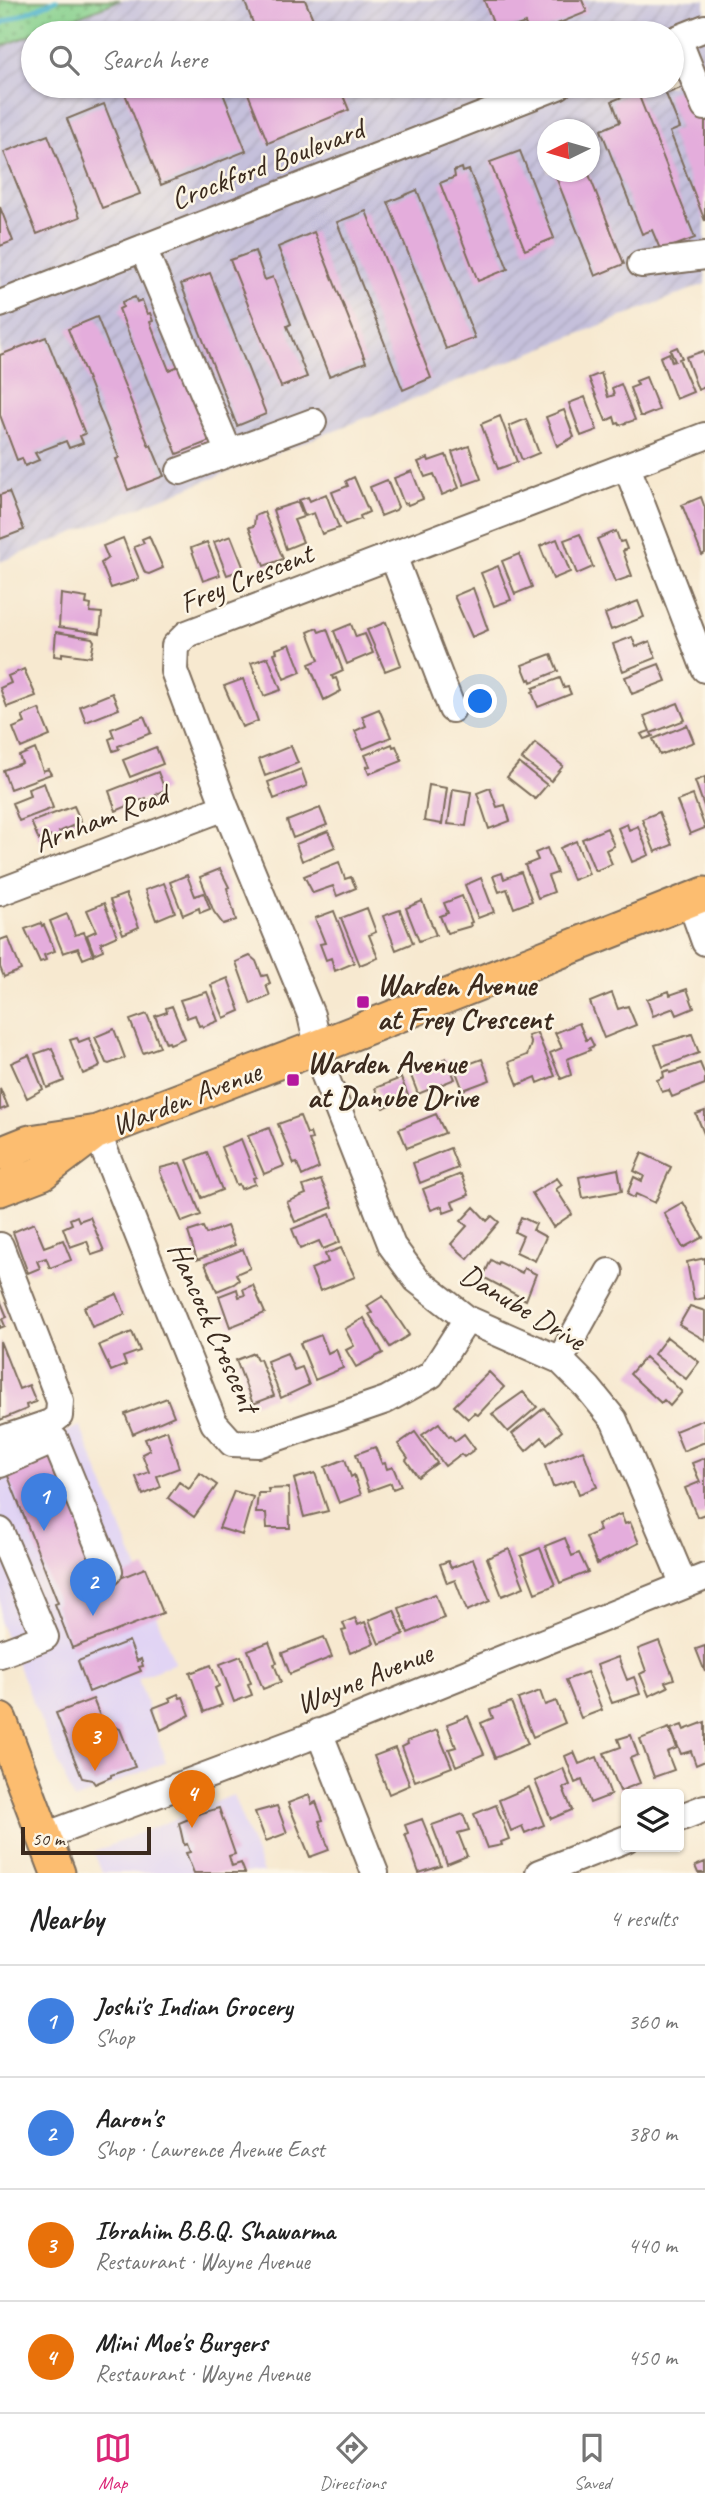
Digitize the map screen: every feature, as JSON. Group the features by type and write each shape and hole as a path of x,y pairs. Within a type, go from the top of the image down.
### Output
{"main road":[{"name":"Warden Avenue","path":"0,1154 30,1142 97,1132 698,897"},
{"name":"Warden Avenue","path":"0,1189 42,1172 97,1132"},
{"path":"0,1720 58,1873"}],"street":[{"path":"684,36 705,28"},
{"path":"684,60 705,107"},
{"name":"Crockford Boulevard","path":"0,304 527,98"},
{"path":"143,248 229,453"},
{"path":"641,264 705,256"},
{"path":"180,471 313,422"},
{"name":"Frey Crescent","path":"318,1047 312,1015 225,807 174,671 175,646 187,634 705,436"},
{"path":"627,467 705,669"},
{"path":"393,556 452,709"},
{"name":"Arnham Road","path":"0,892 225,807"},
{"path":"698,897 705,943"},
{"name":"Danube Drive","path":"318,1047 325,1076 392,1246 417,1280 467,1319 560,1360 588,1388 614,1420 694,1581"},
{"name":"Hancock Crescent","path":"97,1132 214,1423 232,1443 258,1444 387,1400 431,1375 467,1319"},
{"path":"0,1246 60,1401 59,1416 50,1423 0,1440"},
{"path":"560,1360 609,1272"},
{"path":"0,1464 55,1440 109,1571"},
{"path":"0,1531 45,1637 0,1654"},
{"name":"Wayne Avenue","path":"45,1836 319,1732 694,1581"},
{"path":"319,1732 375,1873"},
{"path":"684,1816 705,1808"},
{"path":"539,1873 621,1841"}],"shaded area":[{"path":"120,0 705,0 705,284 0,562 0,47 21,39 21,98 684,98 684,21 66,21"},
{"path":"80,1426 175,1663 138,1678 166,1762 74,1800 0,1623 0,1458"},
{"path":"233,1795 263,1873 102,1873 94,1852"}],"green space":[{"path":"0,0 120,0 66,21 21,21 21,39 0,47"}],"building":[{"path":"244,0 305,0 314,21 252,21"},
{"path":"484,0 582,0 587,12 565,21 492,21"},
{"path":"688,85 705,116 705,221 670,132 680,128 668,98 684,98 684,87"},
{"path":"127,98 225,98 246,151 161,185"},
{"path":"250,98 344,98 349,110 268,143"},
{"path":"620,98 640,98 695,238 663,250 660,249 652,230 642,234 601,130 620,122 612,101"},
{"path":"104,104 140,194 102,208 67,119"},
{"path":"48,135 80,217 37,234 4,152"},
{"path":"520,151 554,238 525,250 490,162"},
{"path":"462,168 463,172 469,170 508,269 478,281 440,183 455,177 454,171"},
{"path":"558,182 592,182 624,264 595,276"},
{"path":"417,190 475,338 446,349 388,202"},
{"path":"0,207 13,241 0,246"},
{"path":"366,211 431,378 403,390 337,222"},
{"path":"314,232 366,362 329,376 278,247"},
{"path":"255,251 265,280 273,277 291,324 287,326 307,377 281,387 230,260"},
{"path":"210,273 266,414 237,426 181,284"},
{"path":"135,297 137,302 142,300 147,314 150,313 153,321 150,322 169,370 186,363 215,439 177,454 119,309 123,307 122,302"},
{"path":"97,317 149,446 151,445 164,476 128,490 116,459 119,458 68,329"},
{"path":"46,337 85,434 80,436 83,443 69,448 66,441 35,453 39,460 25,466 22,458 17,460 0,415 0,355"},
{"path":"677,347 682,358 679,359 693,392 676,399 660,357 669,353 672,362 675,361 670,350"},
{"path":"703,351 705,387 698,390 686,357"},
{"path":"601,373 608,397 614,395 612,388 621,384 635,420 620,425 616,424 614,417 606,421 589,378"},
{"path":"646,377 659,410 640,416 630,388 638,385 636,381"},
{"path":"585,397 597,430 581,436 569,403"},
{"path":"564,410 574,437 557,446 546,417"},
{"path":"500,416 517,462 498,469 481,424"},
{"path":"526,419 539,453 522,460 509,426"},
{"path":"469,446 481,479 464,485 452,452"},
{"path":"446,455 459,488 442,495 434,474 425,477 418,462"},
{"path":"412,471 423,499 408,505 404,504 394,478"},
{"path":"354,477 369,512 360,516 361,519 345,525 332,492 348,486 346,481"},
{"path":"387,480 398,507 381,516 370,487"},
{"path":"9,492 24,530 0,539 0,495"},
{"path":"326,494 339,528 322,534 314,513 305,516 299,500 308,497 310,501"},
{"path":"701,497 705,508 705,553 702,555 682,505"},
{"path":"298,502 303,517 294,520 303,542 286,549 273,510"},
{"path":"264,512 283,559 264,566 249,527 254,526 255,516"},
{"path":"616,531 620,542 624,541 627,549 623,551 632,576 615,582 597,539"},
{"path":"580,534 593,567 577,574 564,540"},
{"path":"149,536 163,568 149,574 145,573 134,547 144,543 142,539"},
{"path":"231,536 244,569 227,575 214,542"},
{"path":"123,538 139,579 111,588 101,563 108,558 103,546"},
{"path":"557,539 570,572 553,579 540,546"},
{"path":"207,542 220,575 203,581 191,548"},
{"path":"519,554 532,587 515,594 502,561"},
{"path":"498,566 511,600 494,606 481,573"},
{"path":"473,588 488,630 472,637 454,596"},
{"path":"61,594 87,598 86,604 91,605 90,612 102,613 100,633 59,627"},
{"path":"638,601 644,617 611,630 605,614"},
{"path":"386,622 401,665 385,671 367,630"},
{"path":"351,624 356,637 365,634 373,653 347,664 334,631"},
{"path":"317,628 319,632 327,629 343,671 332,676 333,679 336,678 341,691 324,700 309,664 319,660 308,632"},
{"path":"56,632 92,638 94,641 91,657 62,653 62,657 54,656"},
{"path":"632,637 636,647 650,641 656,658 623,671 613,644"},
{"path":"290,644 301,672 284,679 274,653 277,652 276,649"},
{"path":"551,654 558,671 531,682 528,680 522,665"},
{"path":"268,657 281,690 264,696 251,663"},
{"path":"659,664 666,681 632,694 625,677"},
{"path":"24,669 36,696 7,707 0,688 11,683 8,676"},
{"path":"560,678 564,688 568,687 571,694 538,707 533,688"},
{"path":"243,679 258,721 242,727 224,686"},
{"path":"112,693 119,709 86,722 80,706"},
{"path":"678,703 685,720 651,733 653,736 644,739 641,734 650,731 644,716"},
{"path":"39,709 50,736 21,748 13,728 25,723 22,716"},
{"path":"379,709 391,737 363,749 355,731 366,726 362,716"},
{"path":"144,716 151,733 118,746 119,749 113,751 109,739 114,737 111,729"},
{"path":"687,725 694,742 660,755 653,739"},
{"path":"535,743 563,766 551,781 522,759"},
{"path":"392,744 393,747 396,746 402,761 369,774 366,767 370,766 365,755"},
{"path":"291,746 298,763 265,776 259,759"},
{"path":"156,747 163,764 130,777 123,760"},
{"path":"35,749 43,771 48,769 51,774 10,789 3,770 22,763 19,756"},
{"path":"519,763 547,785 535,799 507,777"},
{"path":"301,769 307,786 274,799 268,782"},
{"path":"158,772 165,790 156,794 157,798 147,801 146,798 116,811 109,791"},
{"path":"705,777 705,809 695,781"},
{"path":"44,783 53,808 19,821 12,803 30,796 28,789"},
{"path":"429,785 447,788 442,824 424,821"},
{"path":"490,788 497,807 505,805 510,821 489,829 477,793"},
{"path":"453,789 471,792 466,826 448,824"},
{"path":"693,795 705,828 690,834 677,801"},
{"path":"74,806 81,822 59,832 61,836 52,840 50,836 39,840 31,822"},
{"path":"320,808 327,825 293,838 287,821"},
{"path":"659,812 672,845 655,852 642,819"},
{"path":"627,824 629,830 638,826 649,855 632,862 618,828"},
{"path":"607,828 614,846 606,850 612,864 595,871 582,839"},
{"path":"328,831 335,847 302,861 296,844"},
{"path":"576,841 589,874 573,880 560,848"},
{"path":"547,848 557,873 548,876 554,892 538,898 525,865 538,860 535,853"},
{"path":"339,862 345,879 351,877 356,888 337,896 333,886 313,893 304,876"},
{"path":"220,869 229,887 227,888 236,920 223,924 214,912 200,877"},
{"path":"521,872 532,901 514,908 507,889 499,892 493,876 502,873 504,879"},
{"path":"187,875 195,896 204,893 210,909 200,913 199,908 183,915 170,882"},
{"path":"481,878 494,912 478,918 465,885"},
{"path":"164,883 175,912 156,920 145,890"},
{"path":"126,894 139,927 123,934 110,900"},
{"path":"462,896 472,922 471,926 447,933 440,916 448,913 444,903"},
{"path":"422,901 436,935 419,941 406,908"},
{"path":"104,903 117,936 101,943 103,950 94,954 87,935 96,931 87,910"},
{"path":"367,908 376,932 369,935 378,958 360,965 341,918"},
{"path":"400,910 413,943 396,950 383,916"},
{"path":"334,911 354,963 335,971 331,958 326,960 320,944 325,943 315,918"},
{"path":"67,914 75,935 84,932 93,955 83,959 78,948 63,953 50,921"},
{"path":"41,923 55,951 44,955 46,960 40,962 25,929"},
{"path":"8,937 21,970 4,977 0,967 0,940"},
{"path":"250,956 256,961 262,976 267,975 270,983 266,985 270,996 251,1004 236,962"},
{"path":"228,978 240,1011 224,1018 211,985"},
{"path":"687,989 694,1008 677,1015 674,1008 653,1016 647,999 669,991 670,995"},
{"path":"207,992 218,1021 203,1027 199,1026 195,1015 187,1018 180,1000"},
{"path":"612,993 618,1009 628,1006 636,1025 604,1038 590,1002"},
{"path":"172,1006 185,1038 170,1044 166,1043 155,1016 167,1012 166,1008"},
{"path":"147,1014 160,1047 143,1053 130,1020"},
{"path":"579,1023 586,1040 590,1038 594,1046 567,1059 571,1075 561,1079 550,1053 562,1048 555,1033"},
{"path":"114,1029 125,1058 109,1064 106,1063 95,1037"},
{"path":"537,1033 555,1076 538,1083 536,1077 518,1085 509,1062 527,1055 531,1044 528,1036"},
{"path":"692,1034 699,1053 663,1067 655,1045"},
{"path":"77,1038 79,1042 89,1038 100,1065 98,1068 83,1074 70,1040"},
{"path":"52,1048 64,1081 47,1088 35,1054"},
{"path":"29,1055 43,1089 27,1098 11,1063"},
{"path":"446,1058 455,1079 418,1094 410,1073"},
{"path":"482,1059 490,1080 463,1090 455,1069"},
{"path":"700,1063 705,1084 672,1097 669,1090 662,1092 657,1080 664,1077 663,1072 669,1070 670,1073"},
{"path":"401,1078 409,1098 383,1108 375,1088"},
{"path":"0,1088 8,1107 0,1110"},
{"path":"705,1111 705,1136 696,1114"},
{"path":"436,1114 445,1133 407,1148 399,1129"},
{"path":"300,1116 307,1134 310,1133 312,1139 309,1140 319,1168 302,1176 297,1163 294,1164 278,1124"},
{"path":"269,1128 284,1166 264,1174 248,1136"},
{"path":"241,1139 256,1177 253,1178 255,1184 241,1189 239,1184 236,1185 221,1147"},
{"path":"450,1148 458,1168 420,1183 413,1163"},
{"path":"207,1152 222,1190 202,1198 187,1160"},
{"path":"642,1153 671,1167 655,1203 636,1194 634,1198 627,1194 634,1177 642,1181 644,1176 634,1171"},
{"path":"180,1163 201,1215 182,1222 160,1172 160,1168"},
{"path":"618,1169 622,1191 583,1198 579,1177"},
{"path":"461,1174 469,1195 452,1202 455,1209 444,1213 442,1206 431,1210 423,1189"},
{"path":"557,1178 562,1185 556,1189 572,1214 553,1227 532,1193"},
{"path":"321,1180 333,1207 295,1222 287,1202 306,1194 303,1186"},
{"path":"683,1202 703,1237 683,1248 664,1213"},
{"path":"474,1207 487,1221 492,1216 499,1222 468,1259 451,1244 467,1226 461,1221"},
{"path":"330,1214 340,1242 323,1249 319,1241 300,1249 292,1229"},
{"path":"77,1216 79,1221 90,1217 104,1251 92,1255 87,1241 70,1247 63,1228 72,1224 70,1219"},
{"path":"521,1217 536,1224 533,1230 546,1237 535,1261 516,1252 523,1236 515,1232"},
{"path":"34,1223 44,1247 63,1240 71,1260 50,1268 46,1258 37,1261 40,1268 28,1273 13,1232"},
{"path":"227,1226 235,1245 197,1260 188,1232 203,1227 206,1234"},
{"path":"341,1248 355,1277 320,1291 311,1269 328,1262 325,1254"},
{"path":"243,1249 250,1268 236,1274 239,1280 234,1284 217,1291 205,1264"},
{"path":"705,1258 705,1298 694,1300 687,1262"},
{"path":"491,1260 522,1273 524,1268 536,1274 526,1300 483,1277"},
{"path":"253,1285 265,1313 230,1327 219,1296 237,1289 239,1297 245,1295 243,1289"},
{"path":"117,1294 125,1314 92,1327 84,1307"},
{"path":"383,1296 409,1335 390,1347 369,1314 372,1313 367,1306"},
{"path":"0,1300 7,1317 2,1319 5,1326 0,1328"},
{"path":"690,1306 705,1311 705,1340 679,1325"},
{"path":"364,1318 383,1353 356,1367 346,1350 354,1346 345,1329"},
{"path":"132,1332 140,1351 123,1357 126,1365 111,1371 99,1345"},
{"path":"321,1335 328,1353 336,1349 343,1368 315,1380 300,1343"},
{"path":"667,1337 699,1362 686,1379 654,1354"},
{"path":"0,1341 19,1389 29,1385 36,1402 26,1405 27,1409 0,1420"},
{"path":"254,1353 257,1360 260,1359 274,1396 253,1404 236,1360"},
{"path":"287,1353 294,1370 302,1367 309,1385 281,1398 267,1361"},
{"path":"645,1357 682,1392 670,1406 664,1400 661,1403 630,1374"},
{"path":"489,1372 504,1387 478,1415 474,1413 468,1419 454,1406"},
{"path":"523,1392 537,1407 508,1432 492,1414"},
{"path":"167,1398 174,1416 133,1434 125,1414"},
{"path":"544,1408 562,1431 547,1444 542,1437 526,1451 512,1434"},
{"path":"705,1419 705,1442 683,1451 675,1431"},
{"path":"439,1423 455,1441 464,1434 475,1449 464,1457 461,1454 445,1466 422,1435"},
{"path":"167,1430 179,1468 157,1476 161,1487 143,1495 136,1477 149,1472 142,1454 150,1450 145,1439"},
{"path":"415,1432 437,1463 418,1477 398,1444"},
{"path":"375,1447 382,1464 385,1463 387,1469 393,1467 401,1486 393,1489 391,1483 369,1491 356,1454"},
{"path":"583,1450 597,1487 579,1494 574,1480 553,1487 545,1465"},
{"path":"51,1453 103,1585 145,1568 163,1613 72,1648 55,1604 58,1603 6,1471"},
{"path":"705,1458 705,1514 697,1517 685,1488 700,1482 692,1463"},
{"path":"345,1459 361,1495 339,1503 325,1467"},
{"path":"200,1473 217,1485 194,1517 168,1498 179,1482 189,1489"},
{"path":"315,1473 328,1511 304,1517 294,1479"},
{"path":"289,1488 290,1528 267,1528 266,1513 256,1513 258,1493 269,1493 268,1489"},
{"path":"234,1491 253,1497 242,1535 219,1528"},
{"path":"621,1514 625,1524 630,1522 639,1543 597,1564 586,1537 600,1531 597,1524"},
{"path":"565,1538 572,1556 579,1553 588,1572 560,1583 545,1546"},
{"path":"540,1548 555,1585 535,1593 521,1556"},
{"path":"509,1549 524,1587 502,1596 487,1558"},
{"path":"473,1559 490,1601 467,1611 455,1580 447,1583 440,1564 448,1561 451,1568"},
{"path":"435,1594 444,1618 408,1633 399,1608"},
{"path":"394,1610 404,1634 379,1644 369,1620"},
{"path":"355,1618 358,1625 365,1622 374,1643 350,1653 342,1631 346,1630 343,1623"},
{"path":"324,1637 332,1657 290,1674 282,1653"},
{"path":"129,1641 137,1661 141,1659 141,1671 89,1692 78,1661"},
{"path":"659,1641 674,1679 665,1682 668,1687 649,1696 640,1674 646,1671 638,1649"},
{"path":"269,1642 281,1682 263,1689 248,1650"},
{"path":"705,1646 705,1672 696,1649"},
{"path":"241,1656 251,1683 248,1684 252,1695 234,1702 220,1664"},
{"path":"618,1657 627,1680 634,1677 640,1694 612,1703 597,1665"},
{"path":"211,1665 219,1686 215,1688 222,1705 204,1712 190,1673"},
{"path":"587,1672 602,1710 581,1718 566,1680"},
{"path":"540,1691 545,1705 556,1701 565,1723 533,1737 518,1699"},
{"path":"178,1694 180,1698 183,1697 190,1715 161,1730 153,1708 171,1701 169,1698"},
{"path":"93,1699 102,1721 96,1723 100,1733 115,1727 120,1729 135,1767 95,1784 92,1780 82,1778 56,1713"},
{"path":"511,1702 528,1744 495,1758 481,1723 493,1718 490,1710"},
{"path":"468,1716 484,1754 456,1766 449,1749 456,1747 447,1724"},
{"path":"705,1722 705,1761 696,1765 691,1751 681,1754 671,1729 682,1725 684,1730"},
{"path":"669,1728 677,1748 667,1752 674,1770 654,1777 640,1739"},
{"path":"437,1730 452,1767 415,1781 402,1747 408,1744 407,1741"},
{"path":"631,1735 638,1755 630,1758 640,1783 620,1791 604,1753 621,1747 618,1739"},
{"path":"395,1748 410,1785 389,1794 374,1756"},
{"path":"574,1752 579,1764 597,1757 611,1795 590,1803 582,1780 575,1783 565,1756"},
{"path":"563,1768 570,1785 563,1788 572,1810 551,1819 535,1781"},
{"path":"529,1787 544,1825 525,1833 522,1826 511,1831 499,1800"},
{"path":"309,1795 312,1804 316,1802 323,1820 319,1821 329,1850 310,1857 288,1803"},
{"path":"496,1805 509,1839 501,1842 502,1845 487,1848 474,1814"},
{"path":"277,1806 287,1833 266,1841 255,1812"},
{"path":"219,1808 235,1854 229,1856 232,1866 241,1863 245,1873 194,1873 186,1853 190,1852 187,1844 184,1845 179,1823 191,1816"},
{"path":"463,1814 469,1830 458,1833 467,1856 447,1864 432,1825"},
{"path":"422,1819 441,1866 419,1873 405,1834 408,1833 405,1825"},
{"path":"705,1862 705,1873 698,1873 695,1866"}],"waterway":[{"path":"0,24 56,0"}],"place":[{"name":"Warden Avenue at Frey Crescent","path":"363,1002"},
{"name":"Warden Avenue at Danube Drive","path":"293,1080"},
{"name":"Joshi's Indian Grocery","path":"44,1531"},
{"name":"Aaron's","path":"93,1616"},
{"name":"Ibrahim B.B.Q. Shawarma","path":"95,1771"},
{"name":"Mini Moe's Burgers","path":"192,1828"}]}
